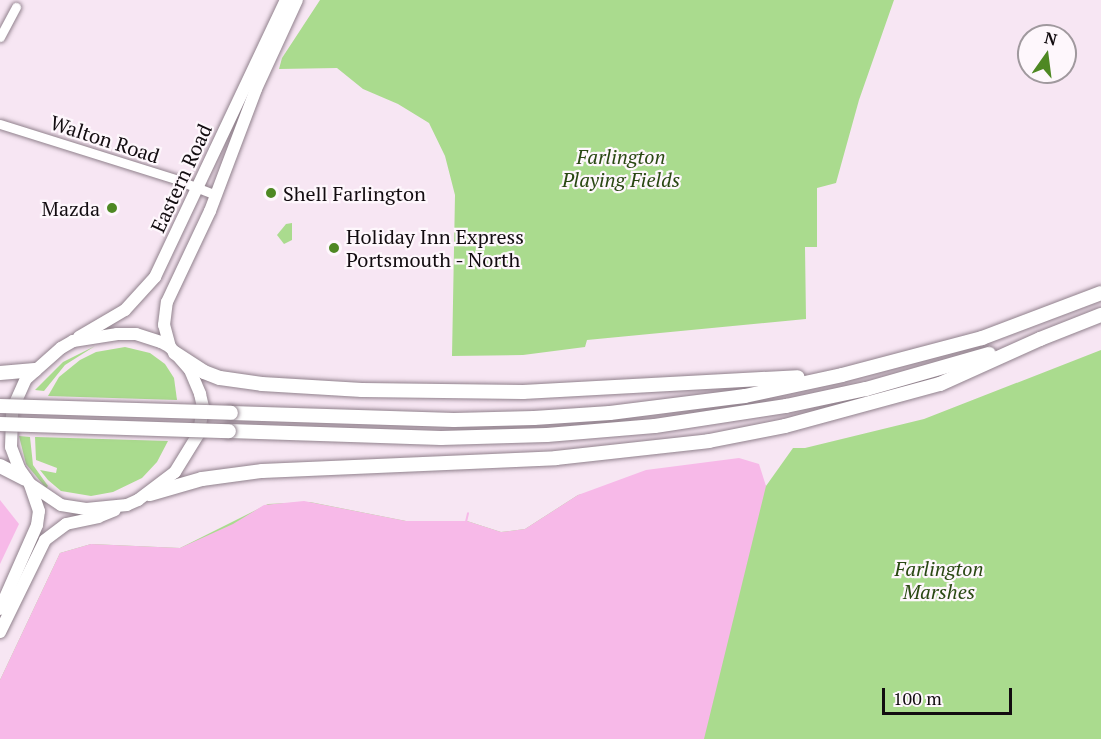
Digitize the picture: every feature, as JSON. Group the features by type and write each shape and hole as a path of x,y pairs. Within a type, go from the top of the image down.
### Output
{"highway":[{"path":"0,406 454,420 610,413 745,396 842,375 982,338 1101,294"},
{"path":"150,494 202,479 262,471 556,458 710,441 795,423 940,384 1040,339 1101,315"},
{"path":"0,424 441,438 547,435 655,426 786,406 866,389 1040,339"},
{"path":"173,350 204,372 220,378 262,384 362,390 523,392 842,375"},
{"path":"0,373 34,370"},
{"path":"0,466 28,481"}],"main road":[{"name":"Eastern Road","path":"73,341 125,310 155,278 286,0"},
{"name":"Eastern Road","path":"173,350 164,325 167,302 216,195 256,89 297,0"},
{"path":"0,609 38,525 39,511 28,481 11,447 10,422 14,402 26,379 34,370 73,341 136,334 153,338 173,350 190,370 201,394 202,423 181,465 150,494 98,517 66,524 45,540 0,632"},
{"path":"28,481 48,498 67,507 86,509 128,505"}],"street":[{"path":"0,37 16,7"},
{"name":"Walton Road","path":"0,124 216,195"}],"green space":[{"name":"Farlington Playing Fields","path":"320,0 894,0 859,100 836,183 817,188 817,247 805,247 806,319 587,340 585,347 523,355 452,356 455,195 445,156 429,123 398,104 363,89 337,68 279,69 282,58"},
{"path":"292,223 292,240 284,244 277,235 286,224"},
{"path":"95,346 65,365 44,391 35,390 63,362"},
{"path":"125,347 150,353 165,364 174,378 177,400 48,396 59,377 80,360 96,352"},
{"name":"Farlington Marshes","path":"1101,350 1101,739 0,739 0,680 60,553 91,544 180,548 268,504 310,502 406,521 467,521 501,532 525,529 578,495 616,486 753,473 766,486 793,448 805,448 924,419"},
{"path":"19,436 30,437 33,465 48,486 46,488 26,464"},
{"path":"35,437 168,441 157,462 142,478 113,492 91,496 61,491 48,480 40,470 56,473 57,468 36,460"}],"shaded area":[{"path":"739,458 759,464 766,486 704,739 0,739 0,680 60,553 91,544 180,548 233,524 264,505 304,501 406,521 467,521 501,532 525,529 578,495 646,470"},
{"path":"0,500 19,524 0,564"}],"waterway":[{"path":"466,522 468,513"}],"place":[{"name":"Shell Farlington","path":"271,193"},
{"name":"Mazda","path":"112,208"},
{"name":"Holiday Inn Express Portsmouth - North","path":"334,248"}]}
